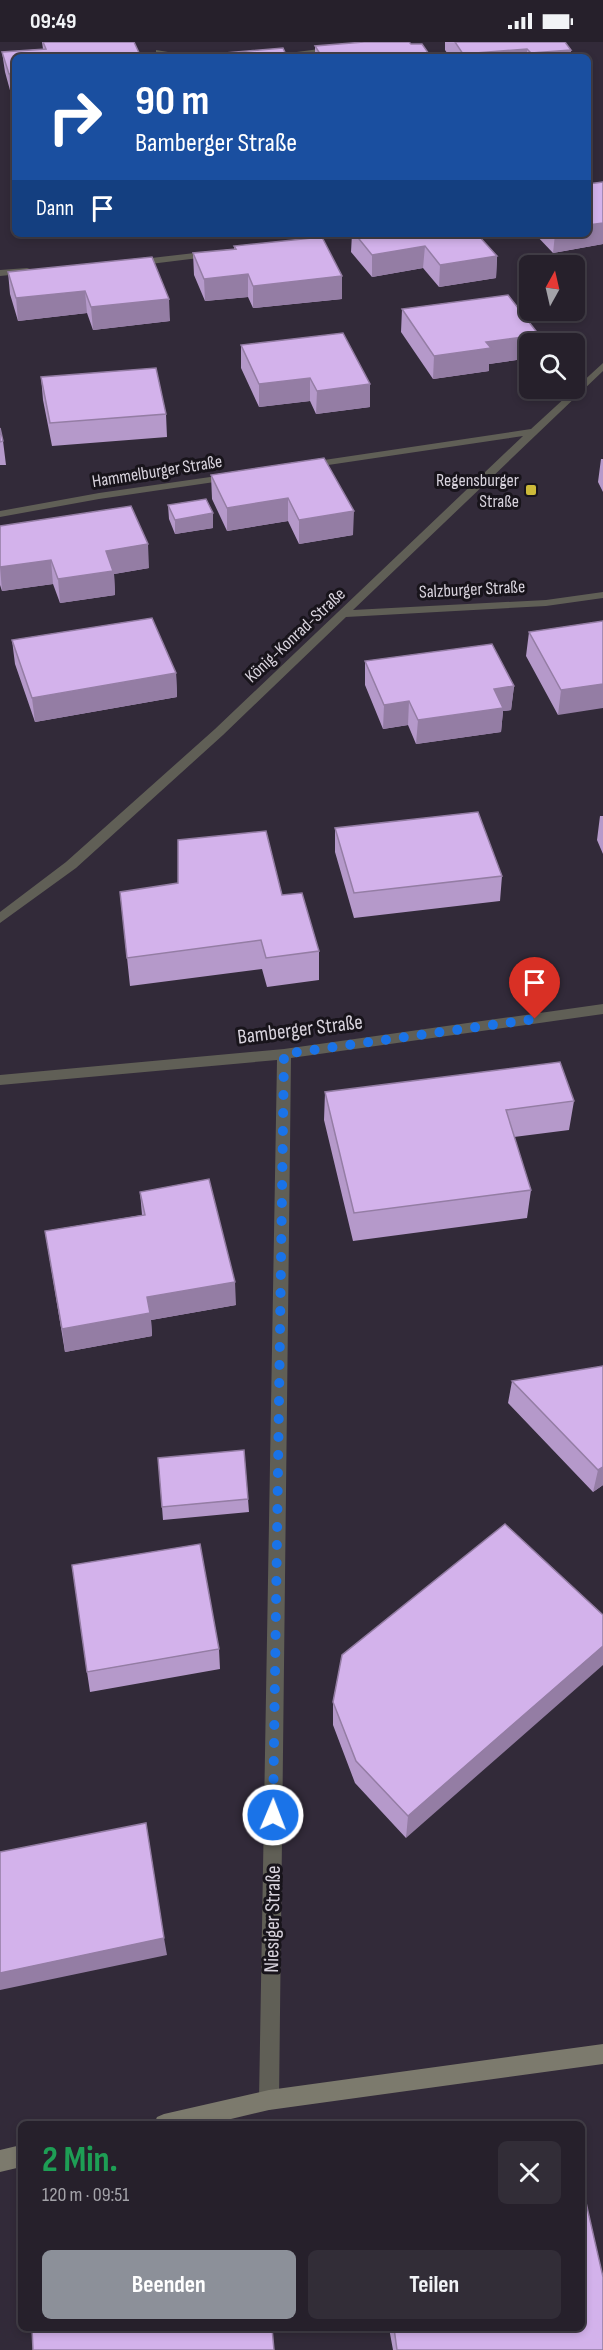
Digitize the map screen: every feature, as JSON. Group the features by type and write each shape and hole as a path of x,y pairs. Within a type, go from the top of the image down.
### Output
{"main road":[{"path":"177,2121 269,2100 603,2054"},
{"path":"0,2161 18,2157"}],"street":[{"path":"288,54 341,48"},
{"path":"159,52 170,54"},
{"path":"294,241 320,237"},
{"path":"123,264 180,260 225,252"},
{"path":"0,273 34,271"},
{"name":"König-Konrad-Straße","path":"0,919 71,865 219,732 603,366"},
{"path":"298,467 533,432"},
{"name":"Hammelburger Straße","path":"0,514 99,496 240,475"},
{"name":"Salzburger Straße","path":"343,614 546,603 603,595"},
{"name":"Bamberger Straße","path":"0,1080 284,1054 603,1009"},
{"name":"Niesiger Straße","path":"269,2100 284,1054"}],"building":[{"path":"43,42 134,42 140,54 12,54 12,74 9,74 2,52 46,49"},
{"path":"364,42 409,42 422,44 429,54 320,54 315,46"},
{"path":"455,42 565,42 571,50 531,53 527,49 463,54"},
{"path":"283,48 286,54 214,54"},
{"path":"603,182 603,223 591,225 591,184"},
{"path":"322,237 342,276 253,286 248,274 204,279 193,253 236,249 234,246"},
{"path":"357,237 480,237 497,256 440,265 425,246 372,255"},
{"path":"152,257 169,299 91,307 85,291 16,298 8,272"},
{"path":"508,295 519,309 519,321 528,321 537,333 519,333 519,338 486,342 491,348 434,356 402,309"},
{"path":"343,333 370,384 317,391 310,378 259,384 241,345"},
{"path":"156,368 166,414 50,423 41,377"},
{"path":"324,458 354,511 299,520 288,498 227,508 211,475"},
{"path":"206,499 213,513 175,520 168,505"},
{"path":"131,506 148,544 106,551 113,571 58,579 51,560 0,567 0,526"},
{"path":"152,618 176,673 32,698 12,640"},
{"path":"603,621 603,684 561,690 529,632"},
{"path":"492,644 514,686 494,689 503,708 418,720 409,701 384,705 365,661"},
{"path":"478,812 502,876 354,893 335,828"},
{"path":"266,831 282,895 302,893 319,951 266,958 261,940 127,958 120,892 178,883 178,840"},
{"path":"560,1062 574,1101 506,1110 531,1190 354,1213 325,1092"},
{"path":"209,1179 235,1282 147,1297 150,1313 62,1329 45,1231 145,1215 140,1192"},
{"path":"603,1366 603,1467 598,1470 512,1381"},
{"path":"244,1450 248,1499 162,1507 158,1458"},
{"path":"505,1524 603,1615 603,1646 408,1816 356,1761 333,1702 342,1655"},
{"path":"200,1544 219,1649 87,1672 72,1565"},
{"path":"146,1823 164,1938 0,1973 0,1852"},
{"path":"585,2198 603,2277 603,2350 397,2350 394,2331 585,2331"},
{"path":"32,2331 272,2331 274,2350 33,2350"}],"place":[{"name":"Regensburger Straße","path":"531,490"}],"route":[{"path":"273,1815 284,1054 535,1019"}]}
